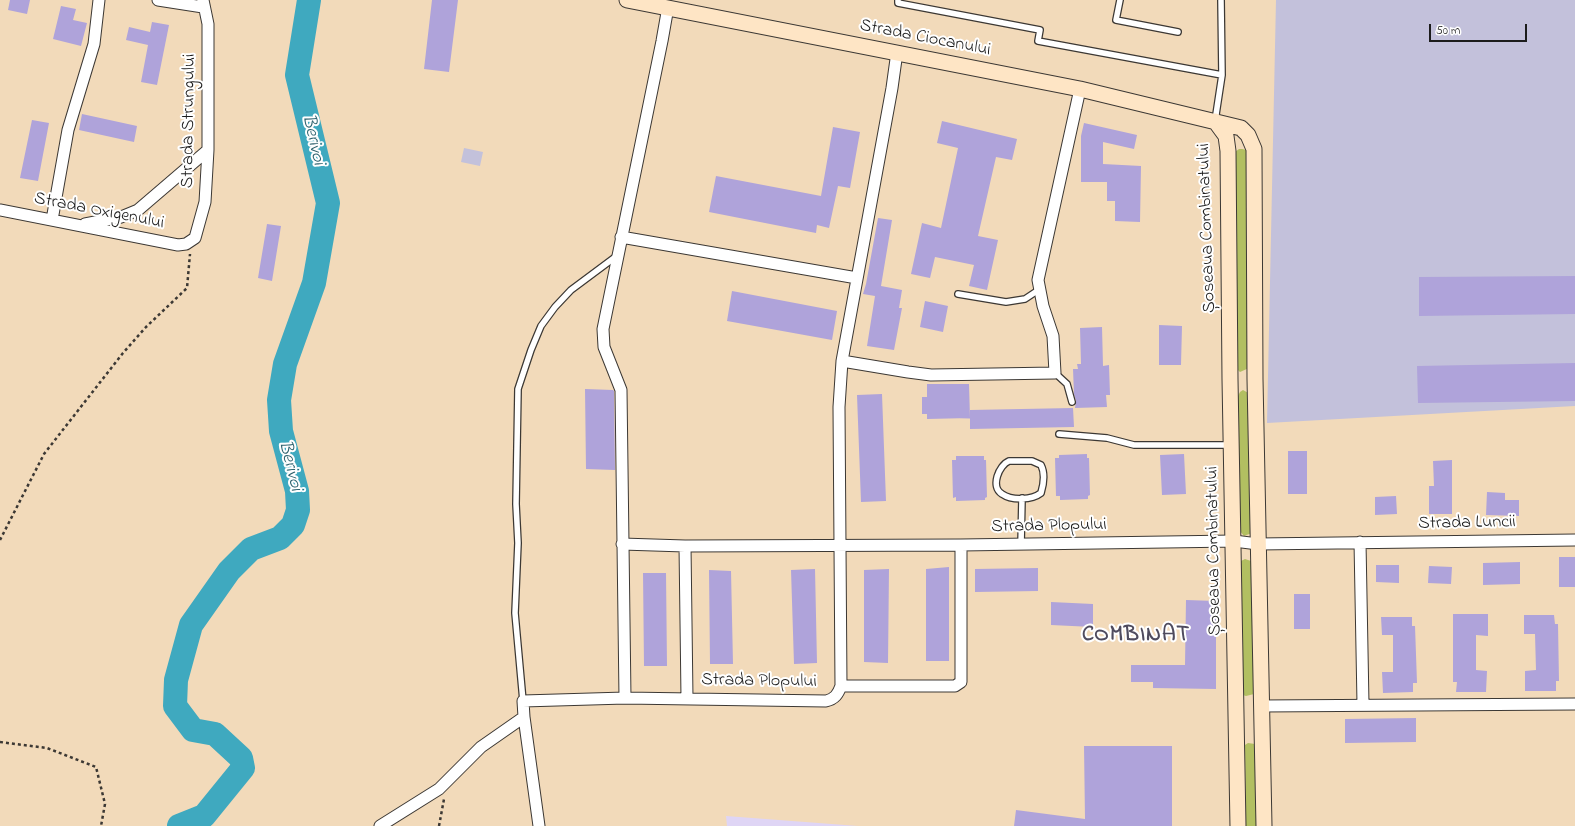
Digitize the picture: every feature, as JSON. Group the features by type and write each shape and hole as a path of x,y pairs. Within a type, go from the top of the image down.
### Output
{"main road":[{"name":"Strada Ciocanului","path":"627,0 1080,89 1215,121"},
{"name":"Șoseaua Combinatului","path":"1215,121 1241,128 1248,135 1254,149 1255,378 1264,826"},
{"name":"Șoseaua Combinatului","path":"1215,121 1226,136 1227,144 1238,826"},
{"path":"1230,379 1255,378"},
{"path":"1237,707 1261,706"}],"street":[{"path":"52,220 68,130 94,44 99,0"},
{"path":"158,0 203,3"},
{"name":"Strada Strungului","path":"191,241 195,238 197,233 205,202 208,150 208,24 203,3"},
{"path":"625,698 621,390 604,347 603,329 668,7"},
{"path":"841,545 839,407 842,361 892,88 897,52"},
{"path":"842,361 931,375 1055,374 1053,336 1043,306 1038,280 1080,89"},
{"path":"78,225 121,217 138,210 208,150"},
{"name":"Strada Oxigenului","path":"0,210 180,245 191,241"},
{"path":"621,237 857,278"},
{"name":"Strada Luncii","path":"1258,544 1575,540"},
{"name":"Strada Plopului","path":"622,544 685,546 1021,545 1234,541 1258,544"},
{"path":"1360,542 1363,704"},
{"name":"Strada Plopului","path":"523,702 625,698 826,701 832,699 837,694 841,686 841,545"},
{"path":"841,686 955,686 961,682 961,545"},
{"path":"685,546 687,698"},
{"path":"523,702 539,826"},
{"path":"1261,706 1363,704 1575,704"},
{"path":"380,826 439,790 481,746 524,717"}],"lane":[{"path":"898,0 898,3 1040,30 1038,41 1222,75"},
{"path":"1120,0 1116,20 1178,32"},
{"path":"1215,121 1222,75 1221,0"},
{"path":"523,702 515,612 518,543 516,504 518,389 531,350 542,326 555,307 571,290 618,254"},
{"path":"958,294 1006,302 1025,299 1040,289"},
{"path":"1055,374 1067,384 1072,402"},
{"path":"1059,434 1107,438 1134,444 1232,445"},
{"path":"1009,461 1032,461 1041,464 1043,470 1043,484 1041,493 1033,497 1022,498 1011,498 1001,494 997,488 998,472 1004,463 1009,461"},
{"path":"1021,545 1022,498"}],"path":[{"path":"0,540 44,454 137,337 187,288 191,241"},
{"path":"0,742 47,748 96,767 105,804 101,826"},
{"path":"439,826 447,783"}],"shaded area":[{"path":"1276,0 1575,0 1575,406 1267,423"},
{"path":"464,148 483,152 480,166 461,162"},
{"path":"726,816 858,826 727,826"}],"green space":[{"path":"1239,149 1247,150 1249,368 1240,372 1237,369 1235,152"},
{"path":"1243,390 1250,394 1252,533 1244,536 1240,531 1238,396"},
{"path":"1245,559 1251,561 1254,694 1246,696 1243,695 1240,564 1241,561"},
{"path":"1248,743 1255,744 1258,826 1246,826 1245,745"}],"building":[{"path":"10,0 30,0 27,14 8,10"},
{"path":"432,0 458,0 449,72 424,69"},
{"path":"61,6 76,9 73,20 87,23 81,46 53,39"},
{"path":"152,22 169,25 157,85 141,82 148,45 126,40 129,27 150,32"},
{"path":"82,114 137,126 134,142 79,130"},
{"path":"32,120 49,123 38,181 20,178"},
{"path":"942,121 1017,139 1012,160 996,157 978,236 998,240 987,290 969,286 974,265 935,257 930,278 911,274 922,223 941,228 958,148 937,143"},
{"path":"1084,123 1137,135 1134,149 1103,142 1103,164 1141,166 1140,222 1115,221 1115,201 1107,201 1107,182 1081,182 1081,136"},
{"path":"833,127 860,132 850,188 838,186 829,228 817,225 816,233 709,212 716,176 821,196"},
{"path":"878,218 892,220 881,286 902,290 899,308 902,308 894,350 867,346 875,296 863,294"},
{"path":"267,224 281,226 272,281 258,278"},
{"path":"1575,276 1575,314 1419,316 1419,277"},
{"path":"732,291 837,311 832,340 727,321"},
{"path":"925,301 948,306 943,332 920,327"},
{"path":"1159,325 1182,326 1181,365 1159,365"},
{"path":"1102,327 1103,366 1109,365 1110,395 1106,395 1107,407 1075,408 1076,401 1074,394 1073,369 1078,369 1077,364 1081,364 1080,328"},
{"path":"1575,363 1575,401 1418,403 1417,366"},
{"path":"927,384 969,384 970,418 927,419 927,414 922,414 922,397 927,397"},
{"path":"585,389 614,391 615,470 586,469"},
{"path":"882,394 886,501 861,502 857,395"},
{"path":"1073,408 1074,427 970,429 970,410"},
{"path":"1288,451 1307,451 1307,494 1288,494"},
{"path":"1087,454 1087,458 1089,458 1090,495 1088,496 1088,499 1060,500 1060,496 1056,496 1055,458 1059,458 1059,455"},
{"path":"1184,454 1186,494 1162,495 1160,455"},
{"path":"956,456 984,456 984,460 986,460 987,497 985,500 956,501 956,497 953,498 952,460 956,460"},
{"path":"1452,460 1452,514 1429,514 1429,486 1434,486 1433,461"},
{"path":"1487,492 1505,493 1505,500 1519,500 1519,516 1486,515"},
{"path":"1396,496 1397,514 1375,515 1375,497"},
{"path":"1559,557 1575,557 1575,587 1559,587"},
{"path":"1520,562 1520,584 1483,585 1483,563"},
{"path":"1376,565 1399,565 1399,583 1376,582"},
{"path":"1429,566 1452,567 1451,584 1428,583"},
{"path":"949,567 949,661 926,661 926,569"},
{"path":"1038,568 1038,591 975,592 975,569"},
{"path":"815,569 817,663 794,664 791,570"},
{"path":"889,569 888,663 864,662 864,570"},
{"path":"709,570 731,571 733,664 710,664"},
{"path":"643,573 666,573 667,666 644,666"},
{"path":"1294,594 1310,594 1310,629 1294,629"},
{"path":"1186,600 1216,601 1216,689 1153,688 1153,682 1131,682 1131,665 1185,665"},
{"path":"1051,602 1093,604 1093,627 1051,625"},
{"path":"1453,614 1488,614 1488,636 1476,635 1476,670 1487,671 1486,692 1456,692 1457,682 1453,682"},
{"path":"1524,615 1554,615 1555,624 1558,624 1559,681 1556,681 1556,691 1525,691 1525,671 1536,670 1535,634 1524,634"},
{"path":"1381,617 1412,617 1412,626 1415,626 1417,683 1413,683 1413,692 1383,693 1382,672 1393,672 1393,635 1382,635"},
{"path":"1416,718 1416,742 1345,743 1345,719"},
{"path":"1084,746 1172,746 1172,826 1014,826 1016,810 1085,819"}],"waterway":[{"name":"Berivoi","path":"179,826 204,816 243,768 241,758 215,734 193,730 175,706 176,680 191,625 229,571 251,549 280,538 293,525 298,510 297,491 281,431 279,400 285,364 314,283 328,203 297,75 309,0"}],"district":[{"name":"COMBINAT","path":"1136,636"}]}
